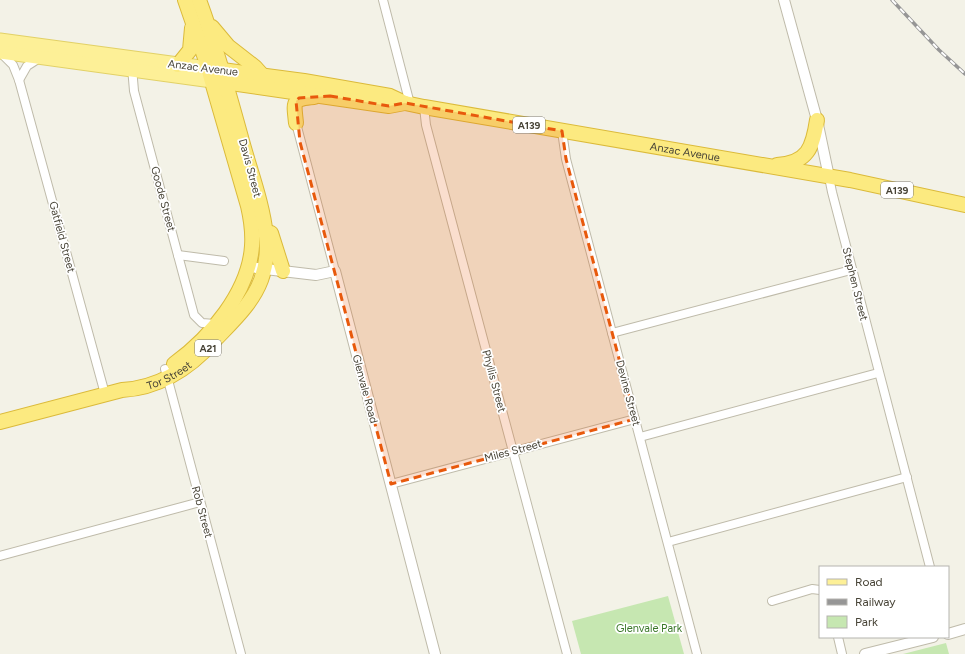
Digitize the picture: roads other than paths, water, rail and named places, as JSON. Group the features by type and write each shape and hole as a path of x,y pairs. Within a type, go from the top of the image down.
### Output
{"highway":[{"name":"A21","path":"185,0 199,20 217,75"},
{"name":"A21","path":"199,0 199,20"},
{"path":"178,65 190,50 199,20 228,46 255,67 263,76"},
{"name":"Anzac Avenue","path":"217,75 249,84 389,106 407,104"},
{"name":"Anzac Avenue","path":"217,75 263,76 390,96 407,104 763,165 965,205"},
{"name":"Davis Street","path":"217,75 231,103 264,223 267,248 264,269"},
{"name":"Davis Street","path":"217,75 252,224 252,246 248,267"},
{"path":"231,103 245,91 249,84"},
{"path":"296,123 294,107 299,98 330,96"},
{"path":"763,165 783,164 799,160 806,155 814,139 817,120"},
{"path":"264,223 271,232 283,271"},
{"name":"Tor Street","path":"166,374 194,348 215,324 238,290 248,267"},
{"name":"Tor Street","path":"0,420 122,390 188,366 200,356 244,309 254,293 264,269"}],"main road":[{"name":"Anzac Avenue","path":"0,40 133,63 217,75"},
{"name":"Anzac Avenue","path":"0,52 42,57 178,65 217,75"}],"street":[{"path":"383,0 407,104"},
{"name":"Stephen Street","path":"784,0 817,120 829,177 878,373 930,566"},
{"name":"Gatfield Street","path":"0,52 13,65 20,80 105,394"},
{"path":"20,80 27,66 42,57"},
{"name":"Goode Street","path":"133,63 134,91 194,315 196,319 202,323 215,324"},
{"name":"Phyllis Street","path":"424,107 426,125 567,654"},
{"name":"Glenvale Road","path":"296,123 435,654"},
{"name":"Devine Street","path":"562,131 566,159 697,654"},
{"path":"178,255 224,261"},
{"path":"248,267 316,275 334,271"},
{"path":"612,334 852,270"},
{"path":"640,437 878,373"},
{"name":"Rob Street","path":"166,374 241,654"},
{"name":"Miles Street","path":"391,484 635,419"},
{"path":"668,542 907,477"},
{"path":"0,556 200,502"},
{"path":"772,601 812,589 819,590"},
{"path":"949,634 965,629"},
{"path":"838,638 842,654"},
{"path":"865,654 929,638"}],"railway":[{"path":"892,0 939,50 965,74"}],"park label":[{"name":"Glenvale Park","path":"649,628"}]}
